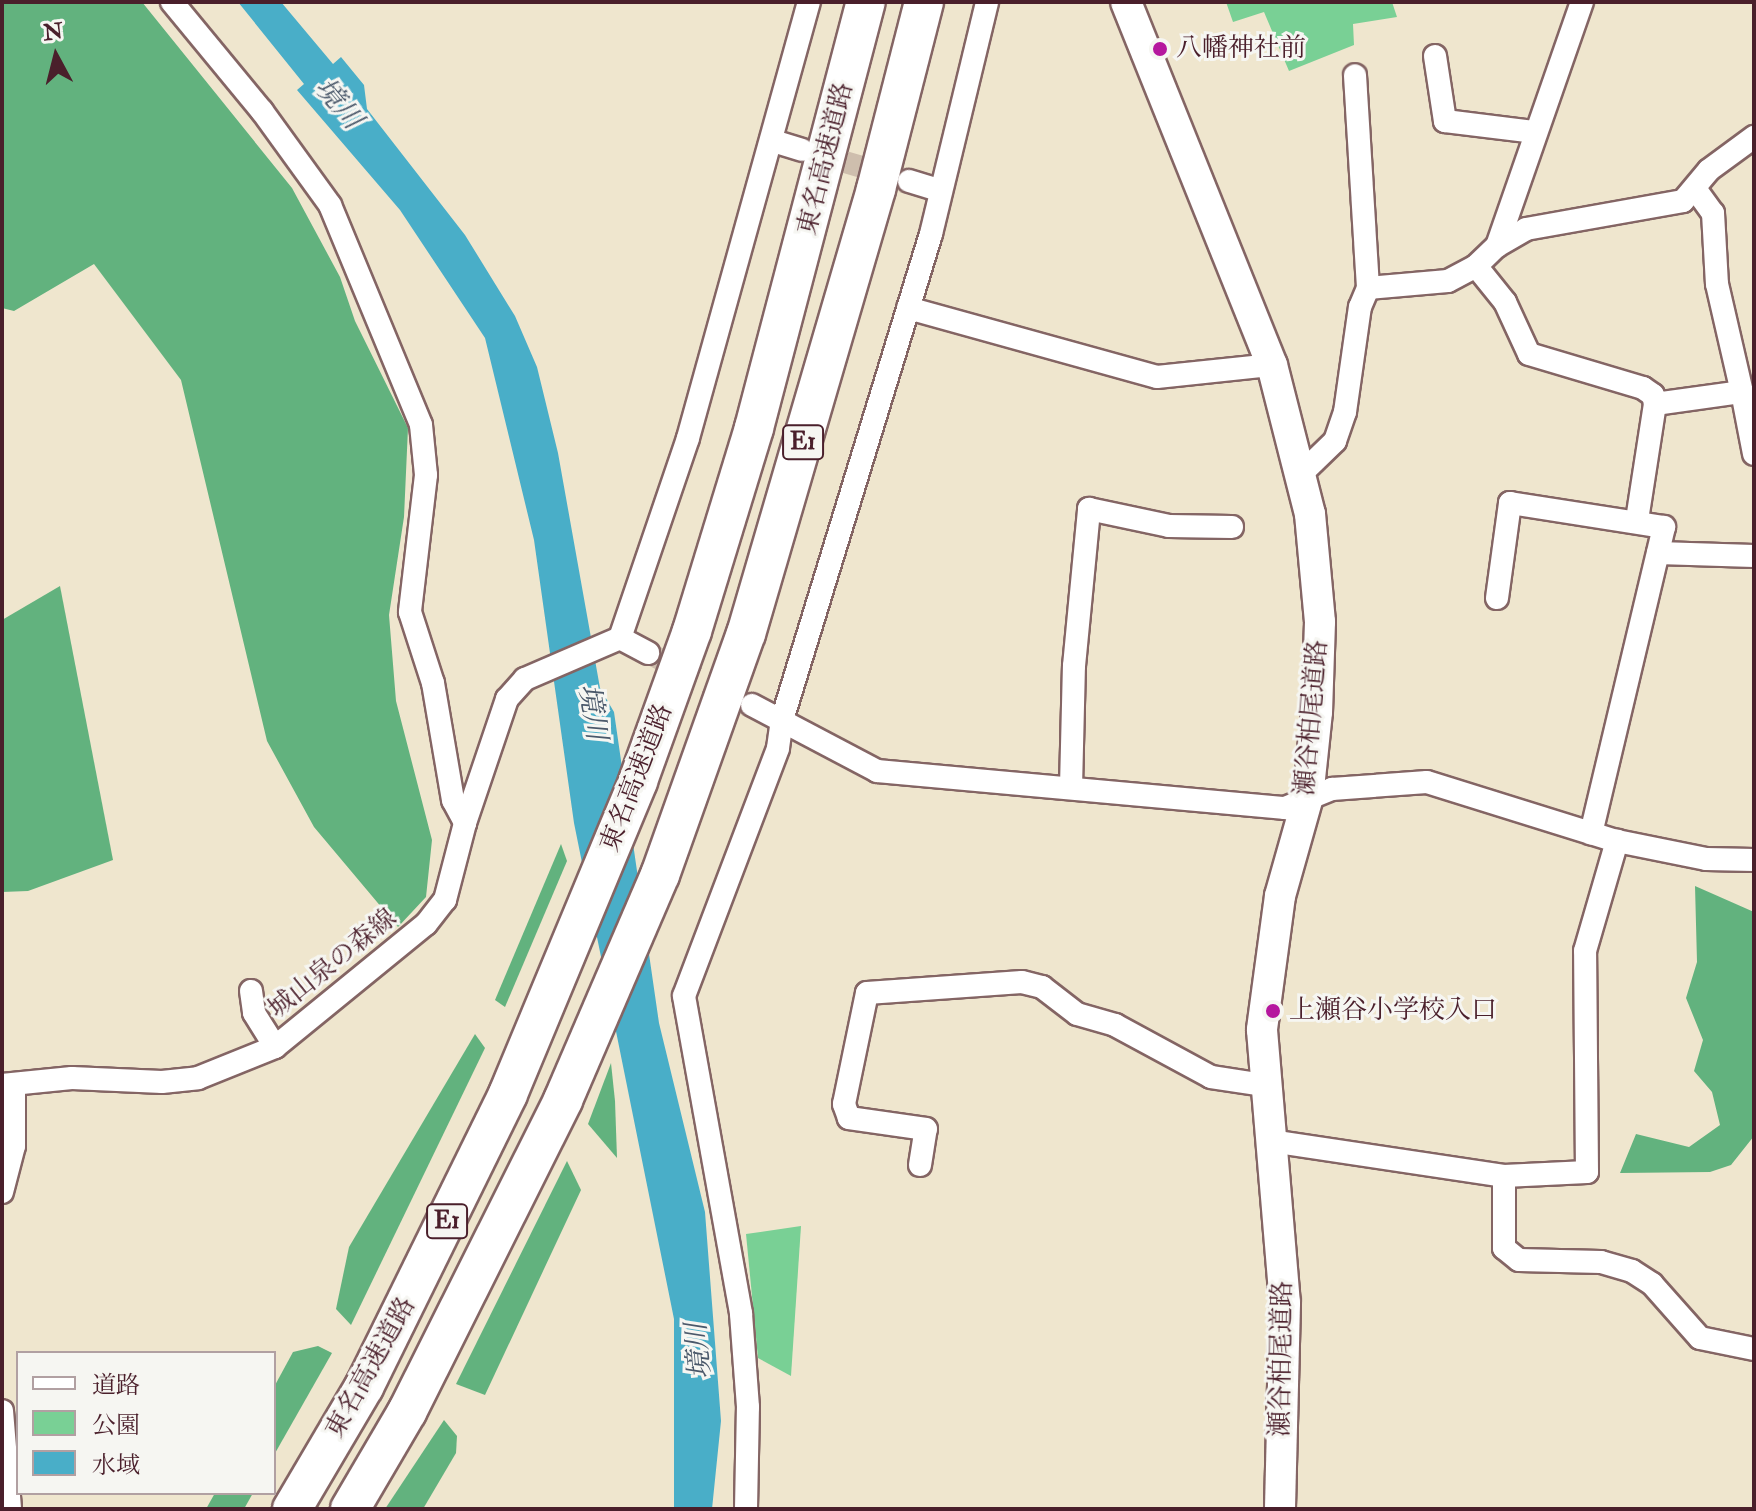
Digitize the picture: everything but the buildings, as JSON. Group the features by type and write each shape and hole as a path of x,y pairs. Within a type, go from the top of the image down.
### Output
{"highway":[{"name":"東名高速道路","path":"292,1509 422,1275 508,1094 638,781 692,631 754,428 866,2"},
{"name":"東名高速道路","path":"350,1509 465,1300 602,1013 660,875 746,634 876,189 924,2"}],"main road":[{"name":"瀬谷柏尾道路","path":"1126,2 1272,365 1302,473 1320,622 1308,797 1283,882 1268,963 1264,1085 1285,1303 1280,1509"}],"street":[{"path":"172,2 262,111 330,205 421,425 426,475 410,612 433,683 453,800 465,823"},
{"path":"648,653 620,638 688,438 773,141 809,2"},
{"path":"746,1509 748,1407 741,1313 684,996 778,748 782,720 908,308 987,2"},
{"path":"1497,246 1582,2"},
{"path":"1435,56 1445,121 1535,132"},
{"path":"1302,473 1335,441 1368,288 1355,75"},
{"path":"1368,288 1448,281 1476,266 1497,246 1526,229 1683,201 1696,190 1709,170 1754,137"},
{"path":"773,141 802,150"},
{"path":"909,181 939,190"},
{"path":"1696,190 1713,213 1717,284 1754,454"},
{"path":"1476,266 1505,302 1529,354 1643,388 1653,395 1655,404 1637,520"},
{"path":"908,308 1157,377 1272,365"},
{"path":"1655,404 1742,392"},
{"path":"1497,598 1510,503 1637,520 1664,527 1591,833"},
{"path":"1071,787 1092,590 1089,509 1169,526 1232,527"},
{"path":"1658,553 1754,556"},
{"name":"城山泉の森線","path":"8,1085 72,1078 162,1082 198,1078 275,1047 426,924 445,900 465,823 507,699 525,679 620,638"},
{"path":"752,705 877,771 1285,808 1332,789 1427,782 1617,841 1706,859 1754,860"},
{"path":"1271,1141 1504,1176 1587,1172 1585,951 1617,841"},
{"path":"920,1165 926,1129 849,1118 844,1104 867,993 1022,982 1042,987 1077,1014 1115,1025 1211,1077 1264,1085"},
{"path":"251,991 254,1013 275,1047"},
{"path":"2,1192 14,1146 8,1085"},
{"path":"1504,1176 1504,1248 1519,1260 1601,1262 1632,1271 1652,1284 1700,1338 1754,1349"},
{"path":"2,1411 10,1509"}],"green space":[{"path":"2,2 142,2 292,188 340,277 355,321 408,428 404,517 389,615 396,701 432,840 426,897 398,927 314,827 267,741 181,380 94,264 14,311 2,308"},
{"path":"1226,2 1392,2 1397,17 1353,24 1354,45 1289,71 1264,12 1233,22"},
{"path":"60,586 113,860 28,891 2,892 2,620"},
{"path":"561,844 567,861 505,1007 495,1000"},
{"path":"1695,886 1754,912 1754,1136 1731,1165 1710,1172 1620,1173 1636,1134 1689,1147 1720,1125 1712,1092 1694,1071 1703,1040 1686,998 1697,962"},
{"path":"475,1034 485,1048 351,1325 336,1309 349,1247"},
{"path":"611,1063 615,1101 617,1158 588,1124"},
{"path":"567,1161 581,1190 485,1395 456,1384"},
{"path":"801,1226 791,1376 758,1358 746,1234"},
{"path":"318,1346 332,1353 276,1451 276,1383 293,1352"},
{"path":"444,1420 457,1436 456,1453 423,1509 385,1509"},
{"path":"214,1495 252,1495 244,1509 206,1509"}],"water":[{"name":"境川","path":"238,2 281,2 333,64 341,57 364,85 367,109 465,235 515,316 537,367 558,453 600,688 614,712 659,1023 705,1212 721,1421 712,1509 674,1509 674,1319 574,823 534,540 485,338 400,210 297,90 304,84"}],"tunnel":[{"path":"814,153 889,175"},
{"path":"648,653 733,696"}],"place":[{"name":"八幡神社前","path":"1160,49"},
{"name":"上瀬谷小学校入口","path":"1273,1011"}]}
